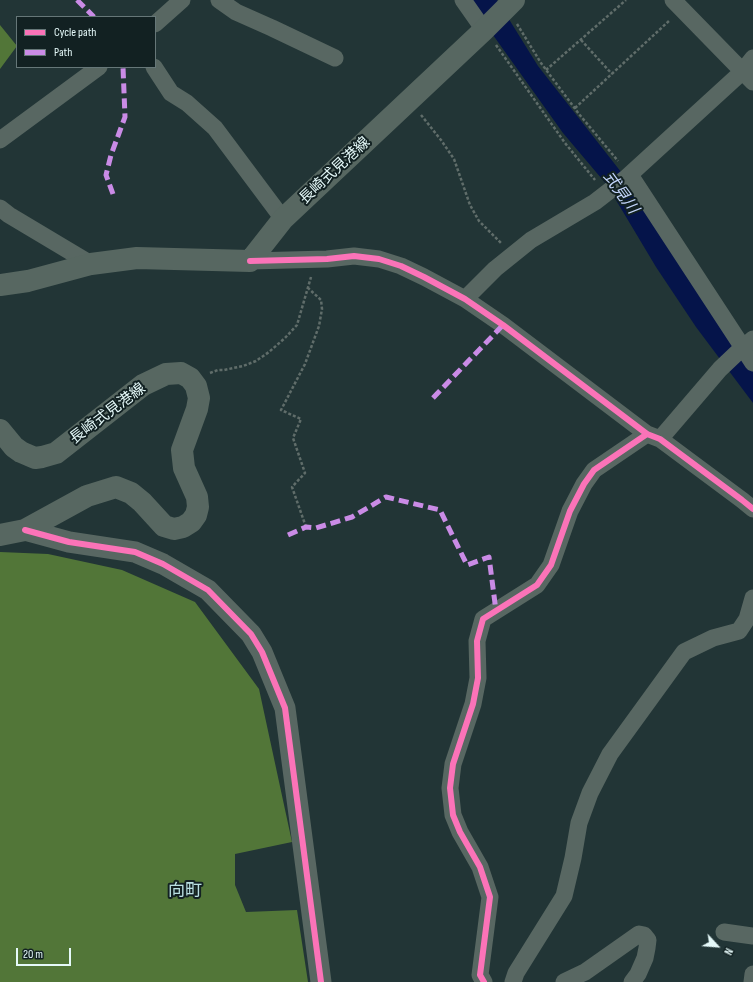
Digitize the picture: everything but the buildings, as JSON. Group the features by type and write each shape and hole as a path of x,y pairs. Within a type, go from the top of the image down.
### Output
{"main road":[{"name":"長崎式見港線","path":"250,261 282,219 410,101 508,6"},
{"path":"0,285 28,281 92,264 137,258 250,261"},
{"name":"長崎式見港線","path":"0,430 14,447 21,452 35,458 42,457 56,453 143,385 166,374 181,373 190,378 193,382"},
{"path":"0,535 25,530 87,496 116,487 131,493 142,502 164,526 174,529 183,527 191,522 196,515 198,507 197,497 184,468 182,450 197,409 199,398 196,386 193,382"}],"street":[{"path":"156,23 182,0"},
{"path":"219,0 236,12 335,58"},
{"path":"463,0 485,29"},
{"path":"678,4 747,77"},
{"path":"465,299 495,269 531,240 575,215 628,177 747,77 753,58"},
{"path":"0,140 98,68"},
{"path":"155,68 171,92 187,103 215,128 282,219"},
{"path":"628,177 705,291 745,346 753,363"},
{"path":"0,208 9,215 92,264"},
{"path":"250,261 317,259 354,256 379,259 402,266 465,299 529,344 753,509"},
{"path":"484,982 480,975 490,897 480,867 460,832 453,815 450,788 453,764 473,704 478,678 477,641 483,619 537,585 551,565 570,511 584,484 594,470 653,436 745,346"},
{"path":"25,530 69,542 135,552 163,564 208,590 251,634 262,652 285,708 321,982"},
{"path":"513,982 516,973 564,896 578,823 590,793 610,754 684,652 713,638 739,631 747,619 753,598"},
{"path":"724,932 753,936"},
{"path":"564,982 585,972 639,934 644,935 648,940 645,958 638,974 632,982"},
{"path":"752,982 753,974"}],"path":[{"path":"546,70 626,0"},
{"path":"575,108 612,74 678,4"},
{"path":"508,6 546,70 628,177"},
{"path":"485,29 565,143 606,194"},
{"path":"581,40 612,74"},
{"path":"410,101 454,159 470,205 479,221 512,255"},
{"path":"193,382 211,372 243,366 256,361 285,338 297,325 317,259"},
{"path":"306,527 292,488 305,473 293,438 301,419 281,410 305,364 320,326 322,309 321,300 308,288"}],"green space":[{"path":"0,25 16,45 16,47 0,69"},
{"path":"0,552 48,554 122,570 195,602 259,689 292,842 235,854 235,885 246,912 297,910 308,982 0,982"}],"water":[{"name":"式見川","path":"468,0 497,0 538,66 632,186 753,371 753,403 696,327 656,267 607,185 563,133"}],"marked path":[{"path":"77,0 93,16"},
{"path":"113,194 106,175 111,155 125,117 123,68"},
{"path":"433,398 503,325"},
{"path":"288,535 306,527 316,528 352,517 386,497 440,510 467,565 489,557 496,611"}],"cycle path":[{"path":"250,261 327,259 354,256 379,259 401,266 424,277 465,299 503,325 647,434 660,439 753,509"},
{"path":"484,982 480,975 490,897 480,867 460,832 453,815 450,788 453,764 473,704 478,678 477,641 483,619 537,585 551,565 570,511 584,484 594,470 647,434"},
{"path":"25,530 69,542 135,552 163,564 208,590 251,634 262,652 285,708 321,982"}],"district":[{"name":"向町","path":"185,892"}]}
